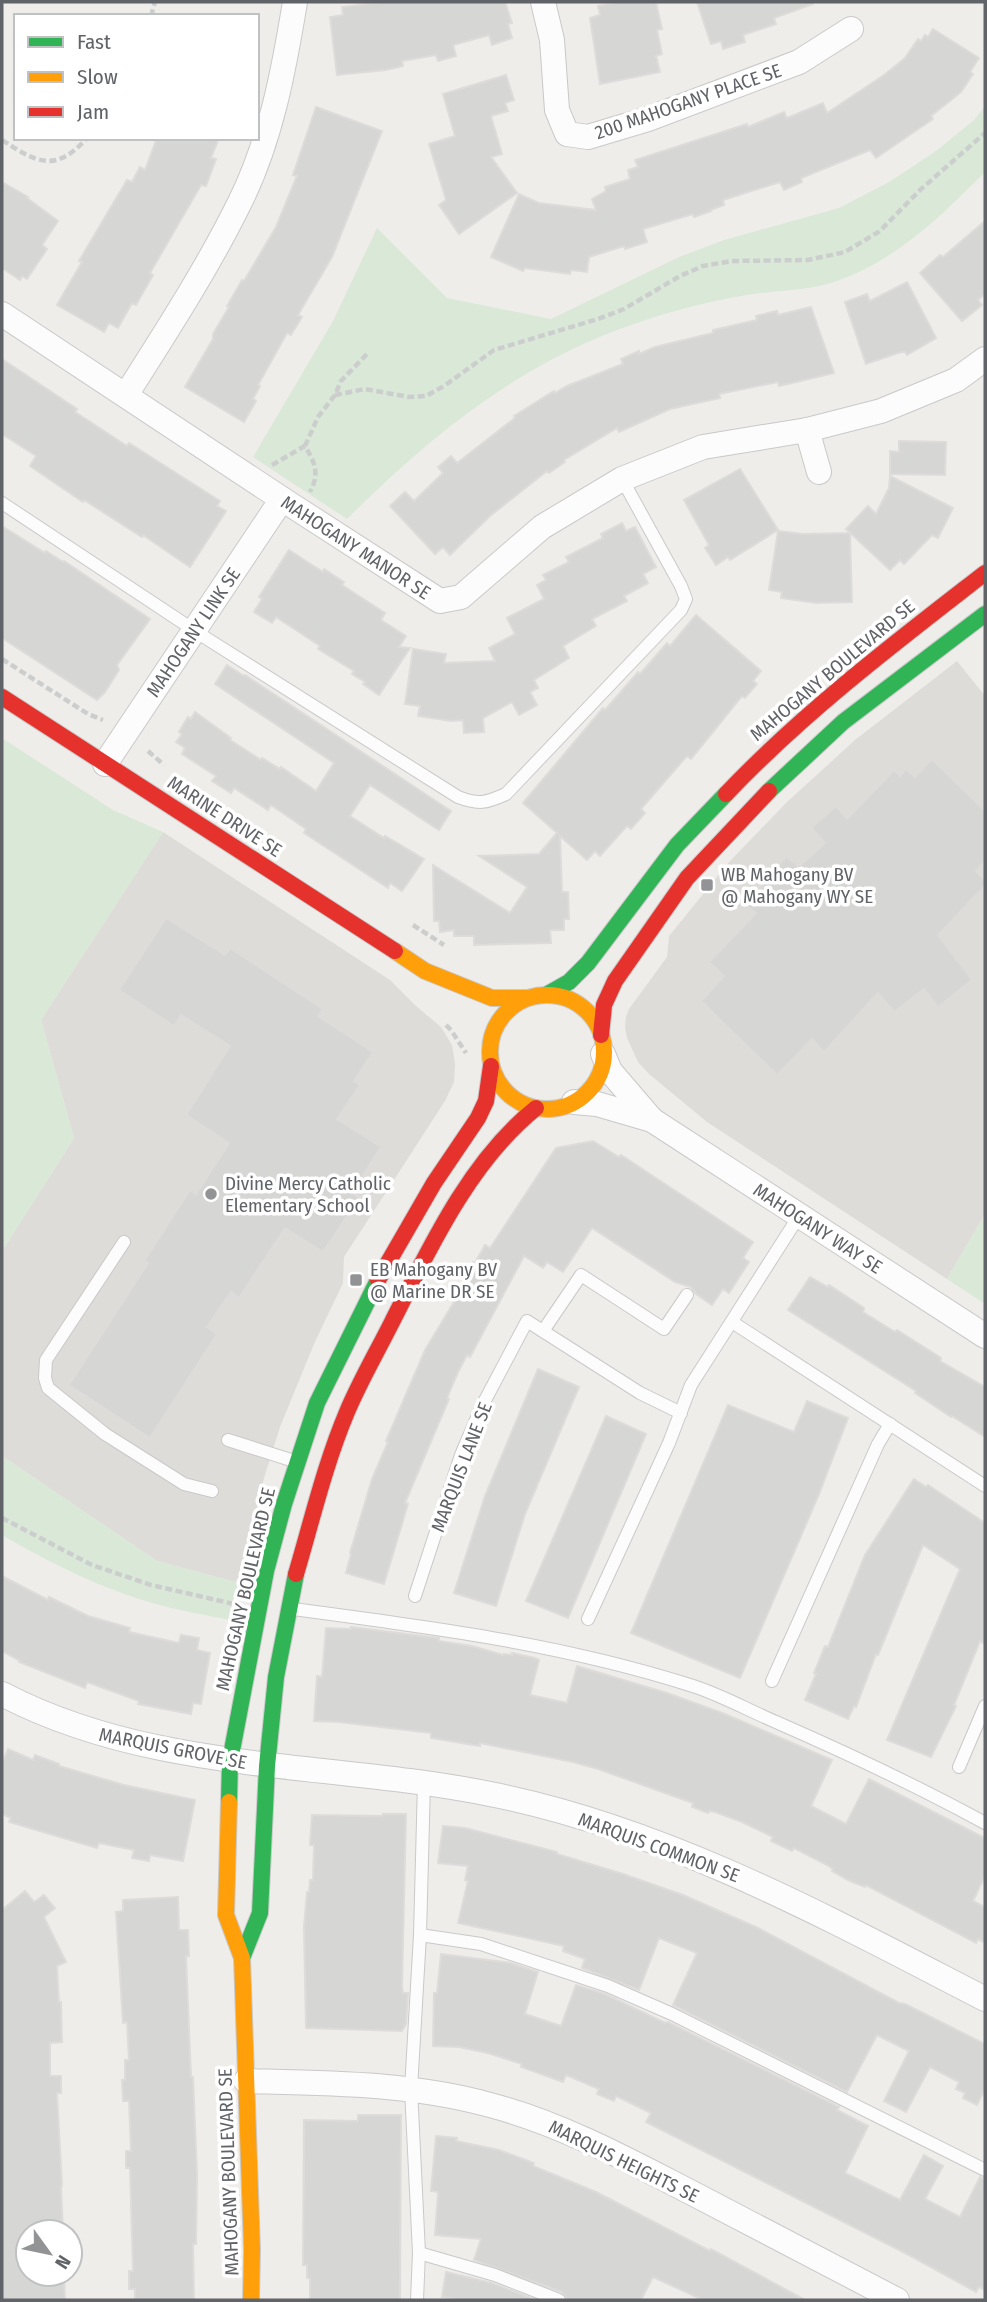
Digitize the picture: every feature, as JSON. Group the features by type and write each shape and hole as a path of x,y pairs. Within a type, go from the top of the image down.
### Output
{"street":[{"path":"126,395 186,300 241,201 261,149 286,60 295,2"},
{"name":"200 MAHOGANY PLACE SE","path":"543,2 552,40 557,110 567,134 588,137 648,119 799,62 851,29"},
{"name":"MAHOGANY MANOR SE","path":"2,314 440,601 461,597 542,527 622,479 703,447 807,430 881,411 956,380 985,359"},
{"path":"807,430 819,472"},
{"name":"MAHOGANY LINK SE","path":"106,764 282,499"},
{"name":"MAHOGANY BOULEVARD SE","path":"546,995 569,982 588,962 677,845 768,750 826,698 985,573"},
{"path":"602,1045 595,1022 574,1002 546,995 528,998 514,1006 502,1018 494,1032 490,1048 491,1066 497,1081 508,1094 521,1103 536,1108 555,1108 574,1102 589,1090 600,1073 602,1045 604,1005 615,981 687,878 775,784 843,722 985,614"},
{"name":"MARINE DRIVE SE","path":"2,697 425,971 492,998 528,998"},
{"name":"MARINE DRIVE SE","path":"425,971 450,997"},
{"path":"478,1033 490,1048"},
{"name":"MAHOGANY WAY SE","path":"602,1045 610,1072 652,1120 985,1336"},
{"name":"MAHOGANY BOULEVARD SE","path":"242,1958 260,1913 267,1766 276,1677 288,1609 310,1519 317,1403 391,1255 434,1183 478,1118 485,1101 491,1066"},
{"name":"MAHOGANY WAY SE","path":"574,1102 597,1104 652,1120"},
{"name":"MAHOGANY BOULEVARD SE","path":"251,2300 252,2250 242,1958 226,1915 230,1761 266,1571 284,1504 347,1411 428,1251 484,1162 516,1124 536,1108"},
{"name":"MARQUIS GROVE SE","path":"2,1694 39,1713 108,1738 267,1766"},
{"name":"MARQUIS COMMON SE","path":"267,1766 424,1782 497,1795 613,1825 740,1875 981,1994"},
{"name":"MARQUIS HEIGHTS SE","path":"246,2081 364,2084 411,2089 489,2105 565,2130 897,2300"}],"lane":[{"path":"2,503 194,630 458,797 475,803 491,801 506,794 520,781 681,610 686,599 622,479"},
{"path":"588,1619 681,1413 691,1385 799,1216"},
{"path":"124,1242 46,1360 45,1378 48,1388 105,1434 184,1485 212,1491"},
{"path":"681,1413 640,1393 543,1331 581,1275 664,1329 687,1295"},
{"name":"MARQUIS LANE SE","path":"415,1596 461,1455 482,1406 527,1321 543,1331"},
{"path":"732,1322 985,1486"},
{"path":"772,1681 878,1444 890,1424"},
{"path":"228,1440 312,1466"},
{"path":"288,1609 496,1637 600,1658 696,1687 824,1742 985,1823"},
{"path":"959,1768 985,1706"},
{"path":"417,2300 419,2253 411,2089 420,1935 424,1782"},
{"path":"420,1935 481,1944 608,1986 672,2014 985,2170"},
{"path":"419,2253 495,2275 559,2300"}],"path":[{"path":"335,395 365,389 408,397 426,396 494,350 624,309 680,276 703,266 743,260 808,260 845,252 880,231 920,190 985,133"},
{"path":"2,140 32,159 44,162 74,151 85,140"},
{"path":"270,467 305,446 318,417 335,395 341,381 367,354"},
{"path":"305,446 315,462 317,475 309,493"},
{"path":"2,659 88,715 103,720"},
{"path":"148,751 172,770"},
{"path":"412,925 445,946"},
{"path":"2,1518 92,1564 151,1586 241,1605"}],"shaded area":[{"path":"957,661 985,696 985,1214 947,1279 707,1122 638,1062 625,1027 629,1009 667,957 669,936 730,861 787,802 855,740"},
{"name":"Divine Mercy Catholic Elementary School","path":"163,832 390,980 441,1027 452,1045 455,1064 454,1082 445,1101 344,1257 343,1283 314,1344 280,1427 264,1478 239,1583 157,1561 2,1456 2,1251 74,1138 41,1020"}],"green space":[{"path":"985,106 985,172 952,205 899,249 837,281 804,289 758,293 704,303 634,324 553,359 515,381 444,431 347,519 253,457 333,321 377,228 447,298 551,319 679,257 724,240 839,208 889,182 936,151 974,120"},
{"path":"2,738 113,810 163,832 41,1020 74,1138 2,1251"},
{"path":"985,1214 985,1304 947,1279"},
{"path":"2,1456 157,1561 239,1583 230,1620 165,1606 116,1591 58,1565 2,1535"}],"building":[{"path":"383,2 505,2 512,23 508,24 512,38 492,45 489,35 453,45 456,56 438,61 436,55 402,61 403,66 386,70 337,75 330,17 343,15 342,7"},
{"path":"618,2 656,2 662,29 657,30 662,54 656,56 660,72 600,84 590,18 600,15 598,6"},
{"path":"697,2 813,4 774,18 776,24 743,35 745,42 723,49 721,41 711,44"},
{"path":"933,29 979,58 970,72 973,74 961,92 931,116 933,119 876,158 870,150 801,178 802,182 784,190 780,182 723,200 724,205 694,217 693,214 643,229 647,242 589,257 587,272 571,270 570,274 525,268 523,271 491,257 519,194 539,203 596,210 592,199 606,191 605,187 630,179 628,170 638,167 635,160 747,124 748,127 784,112 787,118 823,103 827,113 884,75 905,58 918,39 921,41 925,35 928,37"},
{"path":"506,75 514,100 505,103 508,111 491,116 502,154 491,157 517,193 459,234 439,205 446,200 429,144 455,136 443,94"},
{"path":"316,107 382,131 332,257 298,315 302,317 291,335 287,333 258,385 260,386 253,399 256,401 244,422 185,387 213,339 213,334 229,307 227,306 276,227 297,176 293,175"},
{"path":"156,140 218,140 211,158 216,159 206,186 201,185 150,273 153,275 136,305 132,303 118,328 109,323 104,332 57,305 82,262 79,261 127,180 132,182 140,167 145,170"},
{"path":"2,182 28,197 58,221 42,245 47,249 27,279 22,276 20,280 2,268"},
{"path":"985,221 985,294 978,300 982,305 962,321 920,273"},
{"path":"907,282 936,338 907,355 901,352 866,364 845,302 867,294 870,301"},
{"path":"811,307 834,373 779,386 778,382 719,394 720,398 670,409 619,432 617,428 564,460 565,462 549,473 547,471 490,516 450,555 443,547 435,554 390,506 405,492 414,501 443,473 438,467 451,456 457,463 515,418 514,416 554,391 555,393 623,364 621,359 639,351 639,354 655,347 713,333 713,330 757,320 756,316 777,311 778,315"},
{"path":"2,359 127,446 129,443 220,501 217,506 226,511 190,567 143,535 142,537 84,500 83,502 30,466 36,456 2,434"},
{"path":"899,441 946,442 945,475 890,474 890,451 899,452"},
{"path":"740,469 778,530 730,560 728,557 716,565 705,548 709,545 684,500"},
{"path":"890,476 953,508 938,538 932,535 904,564 900,560 890,570 846,529 868,506 876,514 889,488"},
{"path":"622,523 626,531 635,527 656,567 643,574 648,583 624,596 627,601 592,619 596,626 563,646 569,658 534,680 538,688 530,692 537,705 519,715 512,702 483,718 484,732 464,733 463,720 418,716 420,706 405,704 413,649 446,654 444,663 495,661 489,648 515,634 507,618 544,599 537,585 546,580 543,575 569,562 566,557 603,538 601,534"},
{"path":"2,526 45,553 46,551 64,561 150,619 117,665 119,670 97,700 2,638"},
{"path":"778,531 803,534 850,533 852,602 816,603 781,598 782,592 769,590"},
{"path":"289,550 344,582 342,585 385,613 381,620 406,636 399,647 410,648 379,695 352,674 354,671 318,649 320,646 276,617 272,623 254,612 262,599 259,597"},
{"path":"696,615 761,671 753,681 757,684 745,698 742,696 691,759 687,756 679,765 641,809 645,813 631,829 627,826 600,856 595,851 587,860 560,836 562,892 568,892 569,919 564,919 564,930 550,930 551,943 474,945 474,936 454,936 454,930 440,932 439,921 434,921 433,865 510,913 527,887 479,856 539,854 557,833 523,803 603,708 605,710 667,643 670,646"},
{"path":"227,665 451,811 439,830 370,785 350,816 424,859 402,891 390,883 388,888 304,833 306,829 271,805 268,810 234,788 231,793 212,781 216,776 182,754 185,748 176,742 182,734 179,732 188,717 191,719 195,712 231,738 230,740 261,760 262,758 280,769 281,767 316,791 334,763 215,684"},
{"path":"932,759 985,811 985,861 976,871 985,880 985,886 938,935 972,980 938,1007 924,989 894,1012 878,993 824,1052 812,1039 777,1075 701,1001 724,976 709,962 756,913 747,906 786,856 799,867 825,843 811,828 836,806 847,819 894,770 900,776 906,769 915,777"},
{"path":"166,918 225,955 230,948 323,1009 318,1016 373,1052 354,1081 360,1085 337,1119 381,1147 352,1193 359,1198 323,1252 285,1228 239,1298 231,1292 207,1327 217,1334 150,1438 69,1385 148,1263 144,1261 190,1190 196,1194 229,1143 186,1115 230,1046 181,1015 174,1026 119,990"},
{"path":"593,1141 619,1157 621,1155 753,1242 743,1258 749,1262 729,1293 723,1289 712,1305 691,1287 675,1282 592,1228 563,1272 547,1262 543,1268 524,1256 470,1357 467,1355 458,1372 405,1503 408,1504 384,1584 346,1573 372,1479 388,1442 386,1441 425,1350 454,1302 452,1301 473,1262 475,1263 485,1245 490,1248 556,1148"},
{"path":"810,1277 828,1287 829,1285 864,1308 863,1312 895,1332 897,1330 941,1358 940,1361 985,1387 985,1437 788,1310"},
{"path":"538,1369 579,1387 525,1514 496,1606 454,1593 485,1496"},
{"path":"807,1401 848,1418 819,1494 740,1678 631,1633 728,1405 794,1432"},
{"path":"606,1416 646,1434 568,1618 526,1601"},
{"path":"914,1479 926,1487 928,1485 985,1523 985,1644 980,1641 954,1705 956,1706 931,1757 887,1740 960,1569 923,1545 856,1707 854,1706 848,1719 805,1700 825,1646 828,1647 865,1555"},
{"path":"2,1576 48,1600 49,1597 88,1616 130,1628 129,1632 179,1643 181,1635 199,1638 197,1650 210,1653 201,1704 193,1703 191,1714 138,1704 139,1701 87,1682 85,1688 19,1662 2,1651"},
{"path":"351,1627 439,1638 439,1641 472,1646 503,1655 512,1653 535,1658 539,1660 530,1695 567,1703 577,1666 725,1714 832,1760 811,1806 846,1824 869,1779 985,1838 985,1876 973,1901 985,1907 985,1943 978,1939 976,1943 866,1885 865,1887 848,1880 827,1865 794,1848 792,1851 771,1841 773,1837 742,1822 715,1812 708,1813 692,1807 693,1803 598,1769 480,1743 480,1746 431,1738 431,1733 314,1721 317,1676 322,1677 326,1628"},
{"path":"8,1749 33,1760 35,1755 59,1766 124,1785 195,1800 183,1861 150,1855 149,1861 132,1858 134,1850 99,1843 97,1848 9,1822 11,1818 2,1814 2,1763"},
{"path":"406,1814 402,1987 403,1993 408,1993 406,2024 402,2031 306,2028 304,1927 307,1892 310,1880 313,1880 314,1845 310,1845 312,1815"},
{"path":"443,1826 465,1828 557,1852 683,1895 758,1928 899,2003 985,2044 985,2089 977,2105 963,2098 965,2093 956,2089 959,2082 930,2067 906,2112 884,2101 909,2051 877,2035 847,2092 673,2005 697,1953 659,1938 639,1990 582,1968 585,1959 563,1951 564,1946 458,1923 468,1881 465,1880 468,1866 438,1863"},
{"path":"25,1891 34,1902 44,1895 55,1908 44,1917 66,1962 57,1966 62,2042 50,2043 50,2076 61,2076 61,2093 57,2093 62,2218 14,2218 14,2288 65,2288 65,2300 2,2300 2,1910"},
{"path":"178,1897 179,1930 188,1930 189,1956 186,1956 197,2174 196,2244 193,2244 194,2300 135,2300 135,2289 129,2289 129,2271 133,2271 130,2168 126,2168 126,2151 131,2151 129,2101 123,2101 122,2080 125,2080 125,2060 129,2060 127,2022 123,2023 116,1912 123,1911 123,1900"},
{"path":"441,1954 511,1963 538,1972 525,2014 561,2026 576,1985 605,1994 665,2023 668,2022 839,2107 837,2110 868,2126 845,2173 900,2200 924,2155 943,2166 925,2199 960,2217 980,2177 985,2179 985,2290 979,2287 976,2292 909,2255 646,2122 651,2113 616,2096 614,2101 597,2094 599,2089 566,2075 563,2082 488,2053 459,2047 433,2046 434,1993 437,1993"},
{"path":"358,2115 401,2115 400,2300 310,2300 310,2278 307,2278 307,2265 303,2265 304,2120 358,2121"},
{"path":"436,2136 457,2138 456,2141 499,2150 534,2163 533,2166 596,2192 710,2251 711,2249 805,2300 703,2300 653,2277 641,2300 568,2300 562,2292 474,2260 481,2239 435,2235 438,2192 431,2191"},
{"path":"446,2272 492,2283 536,2300 464,2300 442,2297"}],"traffic: fast":[{"path":"769,791 843,722 985,614"},
{"path":"546,995 569,982 588,963 677,845 726,794"},
{"path":"229,1802 230,1761 266,1571 284,1504 317,1403 378,1280"},
{"path":"242,1958 260,1913 267,1766 276,1677 296,1574"}],"traffic: slow":[{"path":"395,951 425,971 492,998 528,998"},
{"path":"547,995 569,1000 587,1012 599,1030 604,1052 599,1074 587,1092 569,1104 547,1109 525,1104 507,1092 495,1074 490,1052 495,1030 507,1012 525,1000 547,995"},
{"path":"229,1802 226,1915 242,1958 252,2250 251,2300"}],"traffic: jam":[{"path":"726,794 819,706 985,573"},
{"path":"2,697 395,951"},
{"path":"601,1035 604,1005 615,981 687,878 769,791"},
{"path":"378,1280 434,1183 478,1118 486,1101 491,1066"},
{"path":"296,1574 325,1472 347,1412 421,1264 471,1179 512,1129 536,1108"}],"place":[{"name":"WB Mahogany BV @ Mahogany WY SE","path":"707,885"},
{"name":"Divine Mercy Catholic Elementary School","path":"211,1194"},
{"name":"EB Mahogany BV @ Marine DR SE","path":"356,1280"}]}
